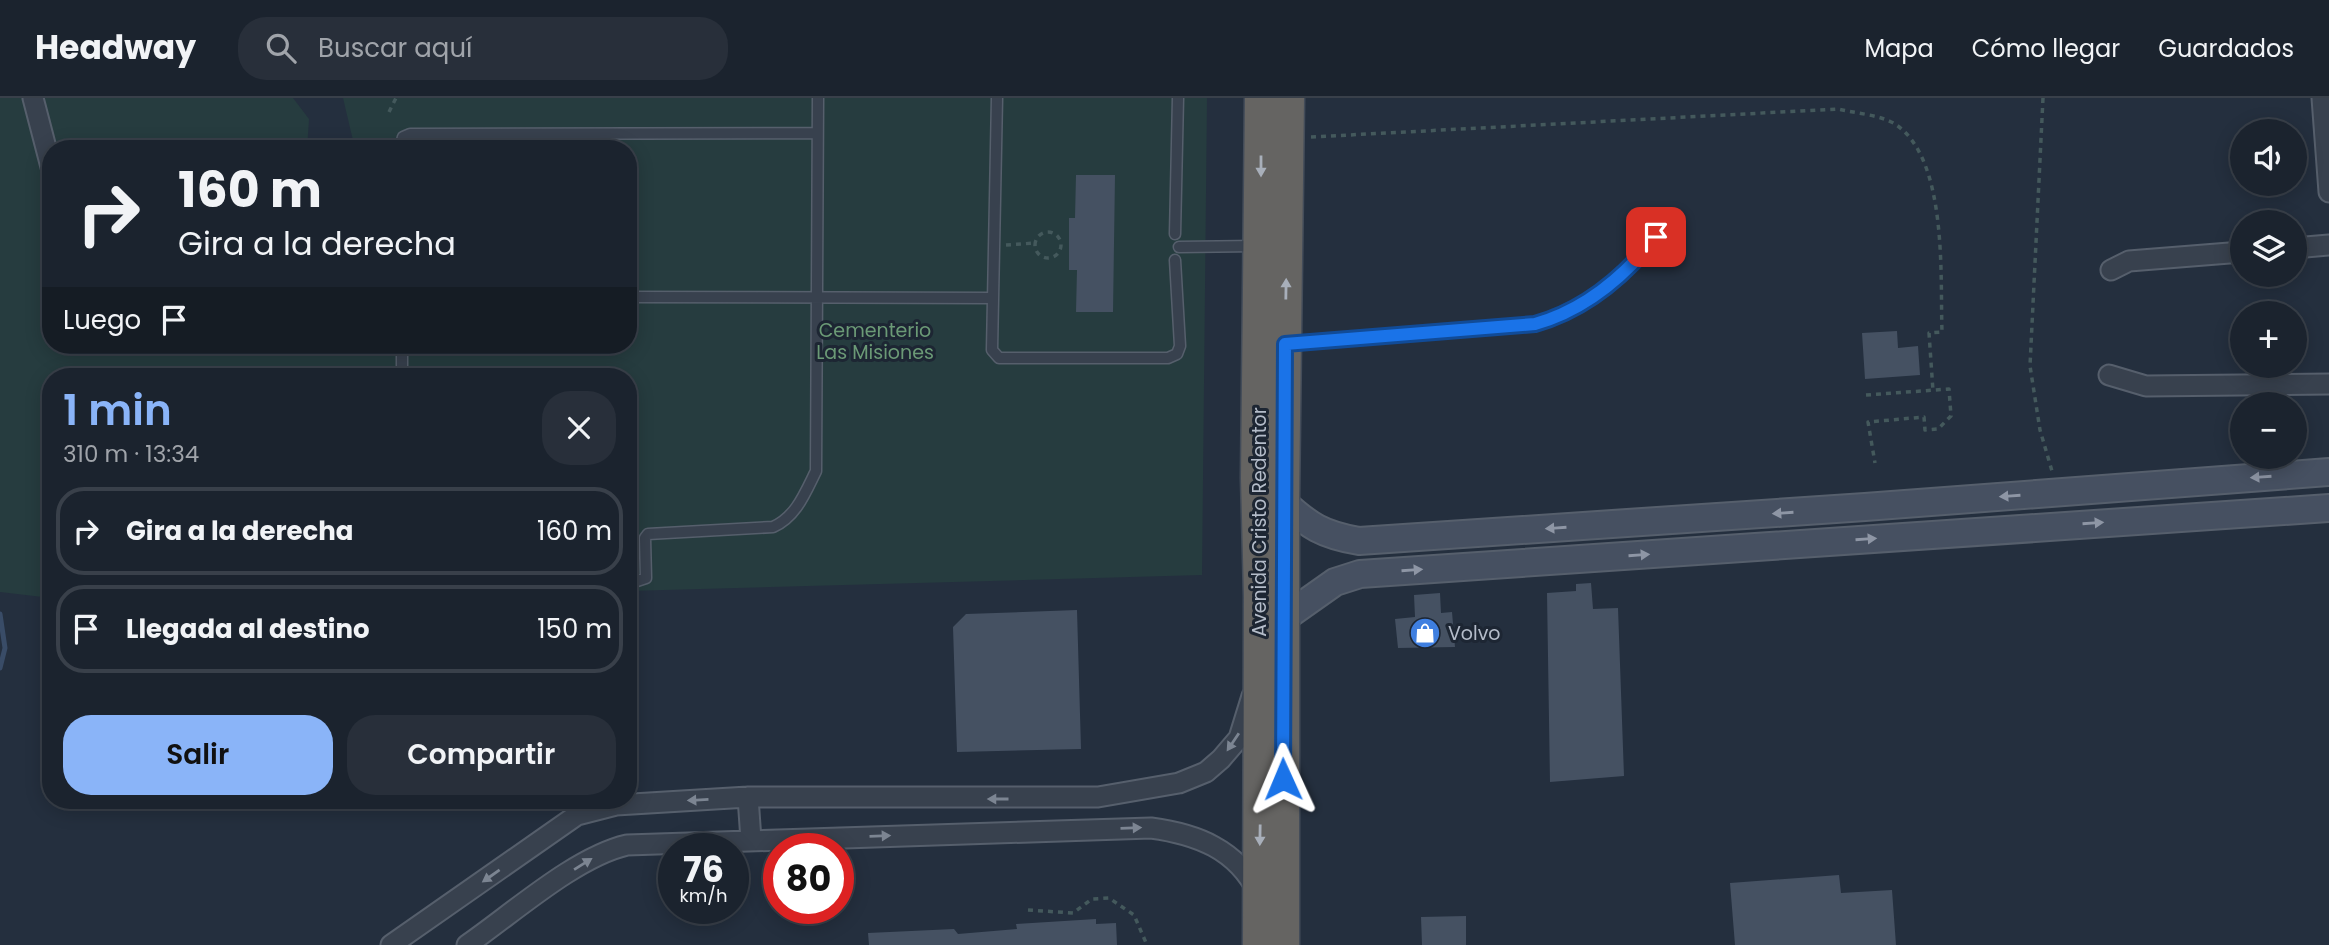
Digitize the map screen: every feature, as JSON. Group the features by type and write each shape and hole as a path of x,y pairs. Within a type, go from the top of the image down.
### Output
{"highway":[{"name":"Avenida Cristo Redentor","path":"1259,945 1261,98"},
{"name":"Avenida Cristo Redentor","path":"1283,945 1283,502 1288,98"}],"main road":[{"path":"1283,502 1304,522 1329,536 1359,541 2329,472"},
{"path":"2052,526 2056,493"},
{"path":"1284,618 1335,582 1360,574 2329,508"},
{"path":"1359,541 1360,574"}],"street":[{"path":"33,98 44,140"},
{"path":"2322,98 2329,192"},
{"path":"2307,247 2329,245"},
{"path":"2111,270 2129,261 2230,253"},
{"path":"2109,375 2146,386 2329,384"},
{"path":"637,804 748,797 1098,797 1179,783 1206,772 1239,738 1258,679"},
{"path":"748,797 751,840"},
{"path":"1098,797 1080,811 1082,817 1102,830"},
{"path":"1042,799 1055,815 1045,830"},
{"path":"391,945 578,815 601,809"},
{"path":"467,945 606,850 627,845 1151,828 1193,836 1233,858 1259,894"}],"lane":[{"path":"637,581 646,578 645,538 653,531 773,527 784,522 800,503 816,471 818,98"},
{"path":"997,98 991,298 992,350 999,358 1168,358 1177,354 1180,346 1175,261"},
{"path":"1175,234 1178,98"},
{"path":"402,140 403,136 410,134 817,133"},
{"path":"1285,344 1535,324 1557,318 1600,294 1633,267 1656,237"},
{"path":"1179,247 1260,246"},
{"path":"637,297 991,298"}],"path":[{"path":"389,112 396,98"},
{"path":"2043,98 2030,366 2047,463 2056,493"},
{"path":"1288,138 1838,108 1894,123 1916,144 1932,186 1938,242 1942,332 1929,333 1933,391"},
{"path":"1050,232 1060,239 1061,248 1056,255 1044,257 1037,252 1035,243 1039,236 1050,232"},
{"path":"992,246 1035,243"},
{"path":"1866,395 1949,390 1951,416 1938,429 1925,430 1924,417 1868,422 1875,463"},
{"path":"1028,910 1073,913 1092,899 1109,898 1134,915 1147,945"}],"green space":[{"name":"Cementerio Las Misiones","path":"0,98 293,98 309,119 308,140 42,140 42,354 637,354 637,140 353,140 343,98 1207,98 1202,575 637,591 637,368 42,368 42,597 0,592"}],"building":[{"path":"1076,175 1115,175 1113,312 1076,312 1077,270 1069,270 1069,218 1075,218"},
{"path":"1897,331 1898,348 1918,346 1920,375 1865,379 1862,333"},
{"path":"1591,583 1593,609 1618,608 1624,776 1550,782 1547,593 1576,591 1576,584"},
{"name":"Volvo","path":"1440,593 1441,613 1452,612 1455,647 1398,648 1395,619 1415,617 1414,595"},
{"path":"1077,610 1081,749 957,752 953,627 966,614"},
{"path":"1839,875 1841,893 1892,890 1896,945 1735,945 1730,883"},
{"path":"1466,916 1466,945 1422,945 1421,917"},
{"path":"1096,919 1096,924 1116,923 1117,945 869,945 868,933 954,929 958,934 1017,929 1016,924"}],"waterway":[{"path":"0,614 5,648 0,668"}],"place":[{"name":"Volvo","path":"1425,633"}],"route":[{"path":"1283,779 1285,344 1535,324 1557,318 1600,294 1633,267 1656,237"}]}
